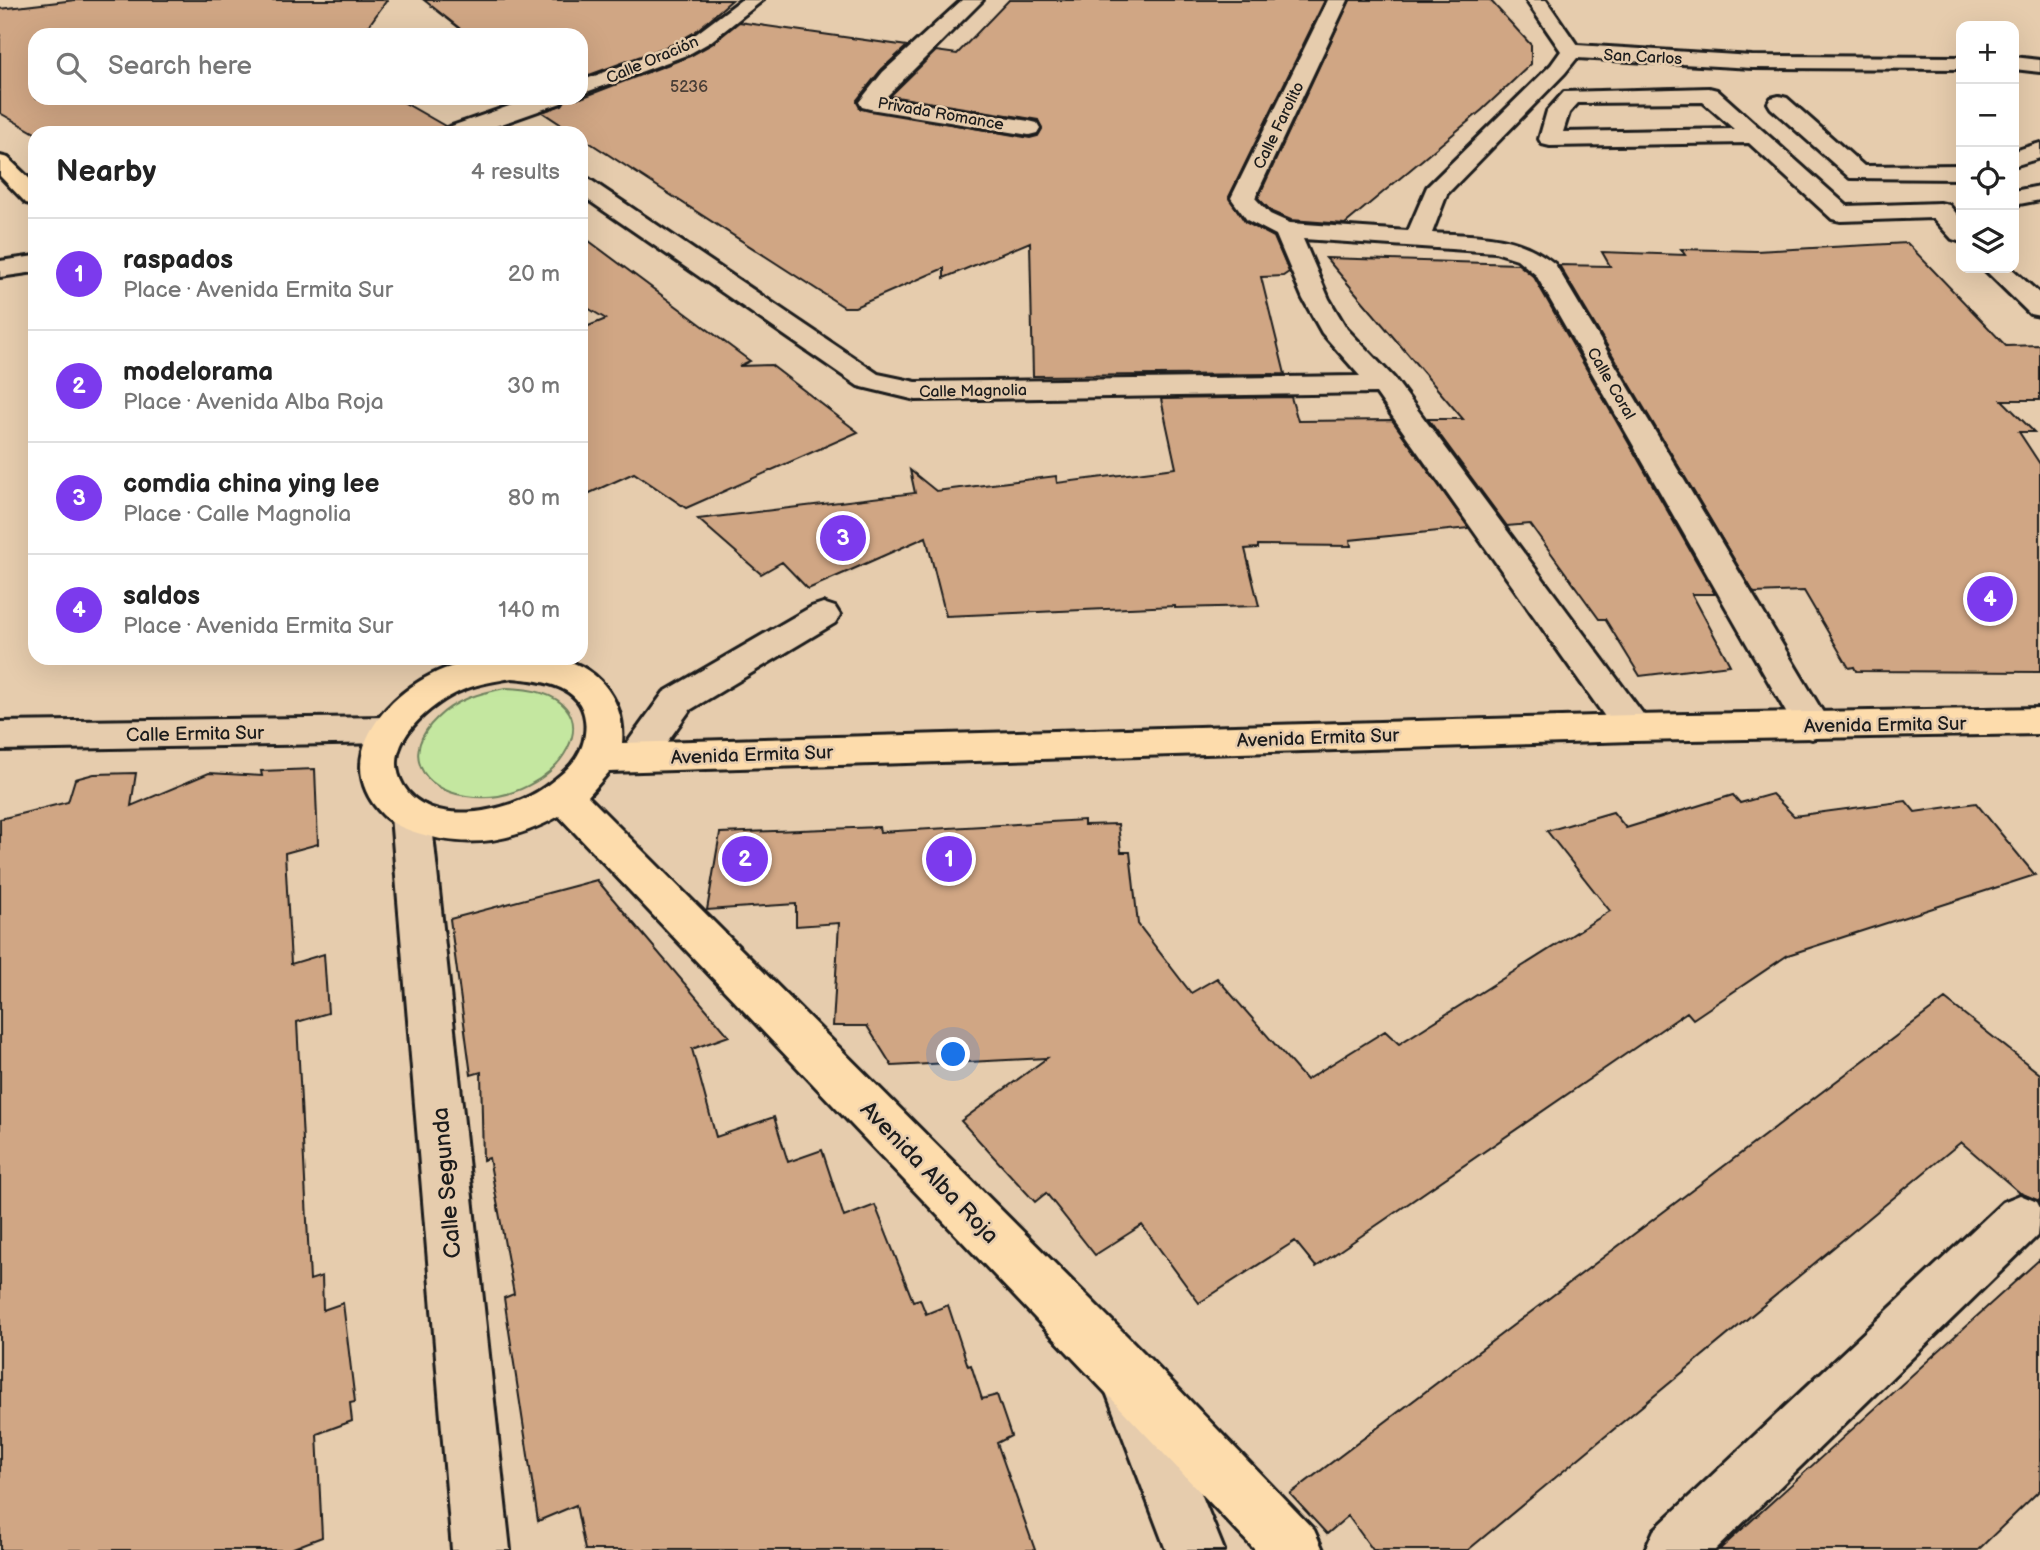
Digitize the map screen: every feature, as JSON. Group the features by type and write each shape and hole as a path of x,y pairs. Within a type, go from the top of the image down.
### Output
{"main road":[{"path":"0,163 28,191"},
{"path":"471,665 417,700 390,730 381,747 378,772 388,798 411,817 447,826 486,827 528,816 564,797 590,770 597,758 605,742 606,715 592,693 572,677 534,667 492,665"},
{"name":"Avenida Ermita Sur","path":"597,758 1633,728 2040,721"},
{"name":"Avenida Alba Roja","path":"564,797 1126,1373 1294,1550"}],"street":[{"name":"Calle Oración","path":"588,85 682,50 703,38 753,0"},
{"name":"Privada Romance","path":"973,0 891,77 870,102 1029,128"},
{"name":"Calle Farolito","path":"1287,230 1259,218 1248,208 1243,198 1338,0"},
{"path":"1417,240 1436,192 1558,69 1571,51 1536,0"},
{"name":"San Carlos","path":"1571,51 1752,62 1956,63"},
{"path":"2019,64 2040,66"},
{"path":"1753,136 1550,139 1558,111 1572,97 1709,95 1841,214 1951,209"},
{"path":"1779,103 1858,173 1956,172"},
{"path":"500,126 540,105"},
{"path":"2019,157 2040,150"},
{"name":"Calle Magnolia","path":"588,189 868,380 891,388 916,391 1384,384"},
{"path":"2019,197 2040,193"},
{"name":"Calle Coral","path":"1287,230 1497,245 1527,254 1546,270 1812,726"},
{"path":"1287,230 1316,299 1336,333 1384,384 1633,728"},
{"path":"0,269 28,265"},
{"path":"2002,273 2040,308"},
{"path":"636,757 677,701 823,615"},
{"name":"Calle Ermita Sur","path":"0,736 390,730"},
{"name":"Calle Segunda","path":"411,817 481,1550"},
{"path":"1674,1550 2020,1219"},
{"path":"1126,1373 1195,1550"}],"green space":[{"path":"505,688 544,694 566,708 573,727 568,748 552,769 528,786 499,796 466,796 437,786 427,777 418,756 426,731 444,711 461,701"}],"building":[{"path":"75,0 387,0 367,28 28,28 28,105 408,105 445,126 28,126 28,129 0,113 0,9"},
{"path":"424,0 732,0 695,32 674,44 588,75 588,28 459,28"},
{"path":"1009,0 1325,0 1229,197 1245,222 1274,237 1289,272 1283,276 1261,277 1285,374 1033,376 1030,242 944,278 944,268 855,307 844,307 588,142 588,126 563,126 542,112 562,105 588,105 588,95 690,56 712,44 739,22 907,46 881,70 857,100 860,108 1030,138 1038,136 1042,129 1038,120 890,96 936,51 957,54"},
{"path":"1350,0 1490,0 1531,45 1531,64 1482,110 1345,224 1291,220 1272,212 1258,198"},
{"path":"588,240 750,361 739,366 771,365 858,432 686,508 634,473 588,494 588,326 606,319 588,308"},
{"path":"1907,243 2006,346 2040,345 2040,400 2002,400 2034,432 2019,432 2040,464 2040,672 1856,671 1854,667 1849,668 1804,591 1754,593 1559,265 1610,266 1602,252 1685,255 1681,249 1756,251"},
{"path":"1326,258 1518,264 1534,277 1715,594 1692,594 1730,665 1640,676 1605,619 1599,619 1530,524 1507,526 1428,419 1463,419"},
{"path":"1291,397 1298,421 1392,420 1469,528 1350,540 1351,546 1258,545 1258,548 1245,549 1259,606 1175,606 946,616 926,537 808,589 782,562 761,574 698,519 915,493 910,470 936,491 1056,476 1057,483 1176,468 1161,399"},
{"path":"315,769 318,844 285,853 291,964 324,954 328,1013 297,1022 310,1280 322,1276 323,1310 343,1303 355,1402 350,1403 352,1421 317,1434 322,1537 288,1550 0,1550 0,819 68,802 75,779 94,774 136,773 131,806 209,773 262,776 261,771"},
{"path":"1772,794 1794,816 1906,801 1915,812 1976,803 2035,875 1788,955 1693,1019 1687,1012 1316,1267 1295,1241 1199,1303 1142,1225 1095,1255 1046,1193 1035,1202 961,1121 1047,1058 892,1066 867,1026 833,1026 839,923 796,926 796,904 707,910 720,833 879,827 880,832 1084,820 1084,825 1118,824 1121,852 1130,852 1138,924 1191,993 1217,978 1306,1080 1385,1031 1399,1044 1610,911 1547,831 1613,812 1626,828 1733,795 1740,803"},
{"path":"597,880 729,1036 692,1049 716,1137 774,1117 788,1162 822,1150 844,1217 875,1205 913,1301 920,1299 926,1314 948,1305 982,1399 997,1395 1011,1436 997,1443 1035,1550 585,1550 576,1505 538,1521 504,1298 514,1294 489,1158 483,1160 481,1072 471,1075 450,919"},
{"path":"1945,999 2040,1074 2040,1202 2020,1193 1961,1142 1468,1550 1373,1550 1348,1516 1327,1534 1290,1494"},
{"path":"2040,1259 2040,1490 1978,1550 1719,1550"}],"place":[{"name":"comdia china ying lee","path":"843,538"},
{"name":"saldos","path":"1990,599"},
{"name":"modelorama","path":"745,859"},
{"name":"raspados","path":"949,859"}]}
